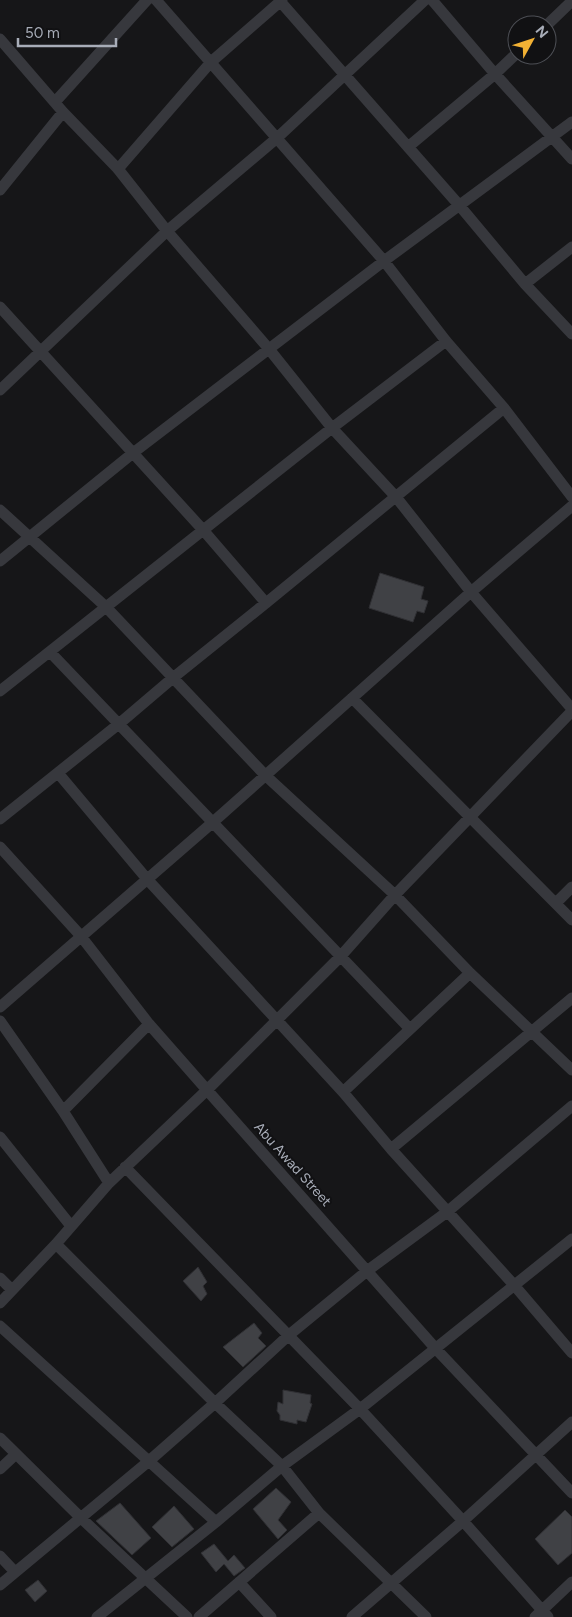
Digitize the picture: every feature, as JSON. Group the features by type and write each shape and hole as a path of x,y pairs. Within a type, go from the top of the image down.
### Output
{"street":[{"path":"55,102 147,0"},
{"path":"156,0 384,261 446,341 504,408 572,497"},
{"path":"118,169 212,62 280,0 344,76 459,205 525,284 572,334"},
{"path":"0,390 167,231 277,138 425,0"},
{"path":"432,0 495,74 572,159"},
{"path":"557,15 572,1"},
{"path":"0,40 63,112 118,169 167,231 269,349 332,428 396,497 471,592 572,710 395,896 340,957 207,1090 109,1183 56,1244 0,1303"},
{"path":"408,148 507,63"},
{"path":"0,190 63,112"},
{"path":"0,561 133,454 269,349 572,122"},
{"path":"525,284 572,247"},
{"path":"0,307 204,531 266,603"},
{"path":"0,691 332,428 446,341"},
{"path":"0,819 120,724 174,677 504,408"},
{"path":"0,1006 212,823 471,592 572,506"},
{"path":"0,510 106,607 265,775 395,896 530,1033 572,1070"},
{"path":"50,652 410,1029"},
{"path":"352,698 572,920"},
{"path":"58,773 147,879 343,1092 447,1212 514,1284 572,1353"},
{"name":"Abu Awad Street","path":"0,848 80,936 150,1024 207,1090 436,1349 572,1493"},
{"path":"556,902 572,887"},
{"path":"343,1092 470,974"},
{"path":"391,1149 572,998"},
{"path":"0,1021 63,1111 109,1183"},
{"path":"63,1111 150,1024"},
{"path":"0,1585 149,1461 216,1403 289,1335 367,1271 447,1212 572,1106"},
{"path":"2,1144 70,1226"},
{"path":"125,1167 360,1409 463,1521 542,1615 572,1582"},
{"path":"97,1617 216,1522 282,1466 360,1409 572,1239"},
{"path":"56,1244 282,1466 319,1513 426,1617"},
{"path":"0,1278 12,1290"},
{"path":"0,1326 216,1522"},
{"path":"352,1617 463,1521 572,1422"},
{"path":"0,1438 187,1617"},
{"path":"0,1469 16,1454"},
{"path":"199,1617 319,1513"},
{"path":"0,1556 15,1572"},
{"path":"239,1582 271,1617"}],"building":[{"path":"380,573 424,587 421,599 428,601 424,613 417,611 413,622 369,608"},
{"path":"198,1267 207,1282 203,1286 207,1294 201,1301 183,1281"},
{"path":"254,1323 262,1333 258,1338 266,1346 243,1367 223,1347"},
{"path":"283,1390 311,1395 310,1403 312,1404 306,1422 297,1420 297,1424 280,1420 280,1415 277,1411 278,1402 283,1404"},
{"path":"276,1488 291,1502 278,1520 287,1530 278,1539 253,1509"},
{"path":"120,1503 151,1538 132,1555 96,1521"},
{"path":"174,1506 194,1529 172,1547 152,1527"},
{"path":"565,1510 572,1517 572,1553 558,1565 535,1539"},
{"path":"214,1544 228,1561 234,1555 245,1568 234,1576 224,1564 216,1572 201,1553"},
{"path":"38,1580 47,1591 35,1602 25,1590"}]}
